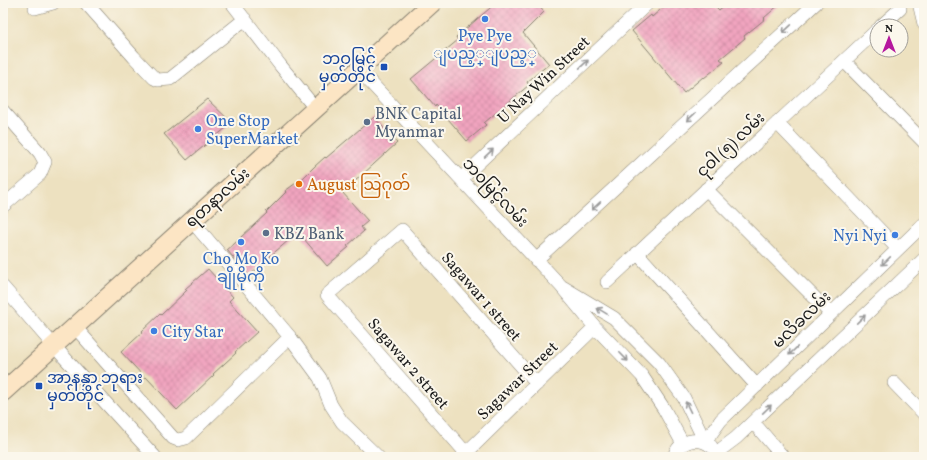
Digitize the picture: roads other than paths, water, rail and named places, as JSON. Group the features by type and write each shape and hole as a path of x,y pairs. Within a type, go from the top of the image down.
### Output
{"main road":[{"name":"ရတနာလမ်း","path":"3,392 432,3"}],"street":[{"path":"35,8 53,3"},
{"path":"86,3 134,57 154,78 158,80 170,79 246,19"},
{"path":"232,3 315,108"},
{"name":"U Nay Win Street","path":"461,179 648,3"},
{"path":"536,260 816,3"},
{"path":"919,3 924,24"},
{"path":"890,18 900,9"},
{"name":"ငုဝါ (၅) လမ်း","path":"607,282 869,38"},
{"path":"844,61 924,142"},
{"name":"ဘ၀မြင့်လမ်း","path":"358,69 561,286 595,327 642,376 664,409 683,444"},
{"path":"3,112 40,153 45,162 40,174 3,206"},
{"path":"777,123 898,249"},
{"path":"706,190 831,314"},
{"path":"191,220 290,337 320,378 331,405 342,422 378,457"},
{"name":"မလိခလမ်း","path":"705,442 721,420 924,224"},
{"name":"Sagawar 2 street","path":"402,230 327,295 464,455"},
{"name":"Sagawar 1 street","path":"402,230 537,384"},
{"path":"638,253 757,386"},
{"path":"717,455 924,259"},
{"name":"ဘ၀မြင့်လမ်း","path":"561,286 614,318 659,363 684,398 705,442 713,448 717,455"},
{"path":"3,287 54,346 156,457"},
{"name":"Sagawar Street","path":"464,455 595,327"},
{"path":"75,328 173,438 178,440 186,438 290,337"},
{"path":"894,383 924,414"},
{"path":"753,422 783,457"},
{"path":"674,457 678,449 688,441 699,440 705,442"}],"place":[{"name":"Pye Pye ျပည့္ျပည့္","path":"485,19"},
{"name":"ဘဝမြင့် မှတ်တိုင်","path":"384,67"},
{"name":"BNK Capital Myanmar","path":"367,122"},
{"name":"One Stop SuperMarket","path":"198,129"},
{"name":"August သြဂုတ်","path":"299,184"},
{"name":"KBZ Bank","path":"266,233"},
{"name":"Nyi Nyi","path":"895,235"},
{"name":"Cho Mo Ko ချိုမိုကို","path":"241,242"},
{"name":"City Star","path":"154,331"},
{"name":"အာနန္ဒာ ဘုရား မှတ်တိုင်","path":"39,386"}]}
